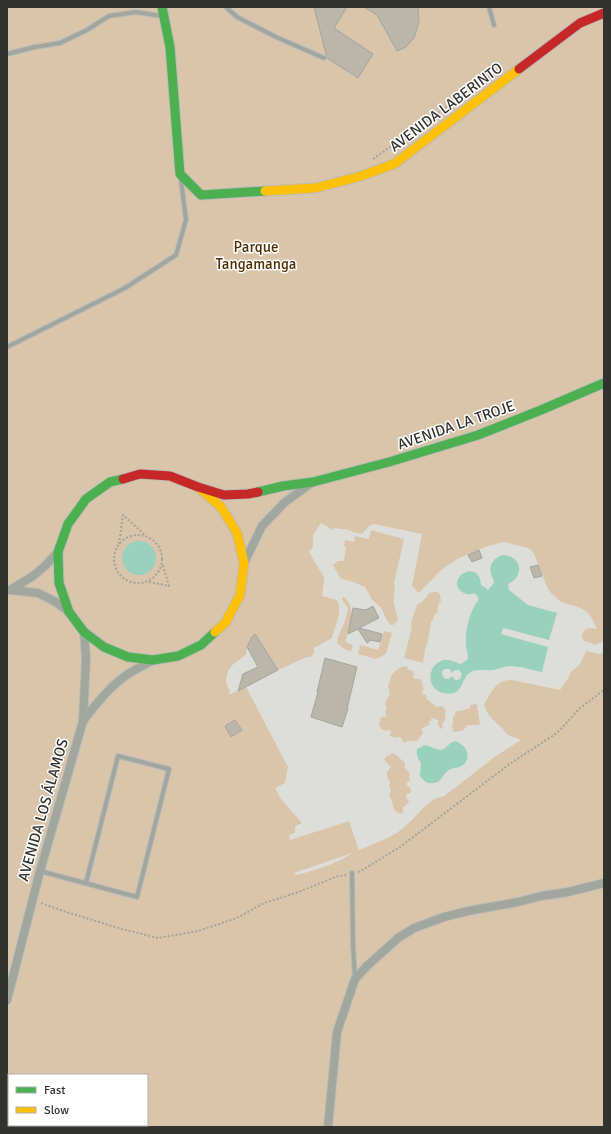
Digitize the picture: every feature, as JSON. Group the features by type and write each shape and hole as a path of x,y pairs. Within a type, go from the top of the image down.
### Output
{"street":[{"path":"162,7 170,47 180,174"},
{"name":"AVENIDA LABERINTO","path":"180,174 201,195 314,188 358,177 394,164 580,24 604,14"},
{"name":"AVENIDA LA TROJE","path":"58,552 68,524 86,499 110,482 140,474 170,476 224,495 248,494 283,486 313,482 389,462 478,435 604,383"},
{"name":"AVENIDA LA TROJE","path":"244,563 262,526 285,502 313,482"},
{"path":"8,590 38,593 56,602 69,612 84,632 104,647 128,657 153,660 178,656 201,645 225,623 240,595 244,563 237,533 233,526 221,507 198,487"},
{"path":"8,590 33,576 58,552"},
{"path":"58,552 59,583 69,612"},
{"name":"AVENIDA LOS ÁLAMOS","path":"7,1000 40,871 83,722 86,658 84,632"},
{"name":"AVENIDA LOS ÁLAMOS","path":"83,722 98,701 113,687 127,675 153,660"},
{"path":"328,1127 337,1032 355,980 367,966 398,938 414,928 444,917 541,896 568,892 604,883"}],"lane":[{"path":"226,7 237,17 276,37 324,58"},
{"path":"489,7 494,25"},
{"path":"7,54 60,43 87,30 109,16 136,12 164,17"},
{"path":"7,347 125,288 176,255 186,220 180,174"},
{"path":"40,871 137,897 169,769 118,756 86,883"},
{"path":"352,873 355,980"}],"path":[{"path":"368,163 490,76"},
{"path":"119,544 123,514 157,544 162,556 160,571 155,577 142,584 129,582 117,573 113,558 115,550 124,539 131,536 147,536"},
{"path":"148,582 169,586 162,562"},
{"path":"33,899 66,912 158,938 198,930 237,918 264,903 338,876 361,871 400,847 511,763 557,733 580,708 604,690"}],"green space":[{"name":"Parque Tangamanga","path":"7,7 604,7 604,641 595,645 583,640 582,634 586,629 597,629 590,615 578,607 560,601 550,592 534,554 528,548 504,542 488,546 457,559 440,571 419,593 412,586 422,534 374,524 369,526 362,534 360,534 345,529 335,528 333,530 321,523 313,535 313,547 309,552 324,577 322,596 337,600 339,604 339,614 332,638 314,648 314,653 311,657 307,657 278,670 255,634 249,641 246,655 231,666 226,680 230,691 228,695 246,687 288,767 285,783 275,788 281,799 302,823 295,826 295,833 289,835 290,840 349,821 359,850 397,833 434,799 444,796 493,758 521,740 507,734 486,711 484,704 498,684 512,680 560,690 570,673 580,664 586,651 599,654 604,652 604,1127 7,1127","holes":["352,853 319,869 297,875 294,873"]},
{"path":"371,530 404,539 394,583 394,603 398,620 393,625 388,622 381,608 371,599 365,587 340,578 333,565 338,561 344,561 346,547 344,546 345,540 354,542 355,536 369,539"},
{"path":"438,592 440,594 441,602 439,602 437,613 431,622 423,663 404,658 412,627 411,623 417,605 423,601 429,593"},
{"path":"343,597 348,602 351,613 350,624 345,642 353,645 351,651 344,649 337,643 348,608 342,599"},
{"path":"384,631 392,633 386,654 376,659 358,654 360,645 378,650"},
{"path":"401,667 408,667 407,669 413,671 414,679 421,679 424,687 422,694 426,695 427,699 436,707 442,706 446,712 445,720 442,725 443,728 441,729 438,725 438,720 432,718 431,721 429,721 430,724 421,729 423,733 417,741 408,741 404,743 400,737 397,738 389,735 391,732 389,729 387,731 381,729 379,724 380,719 386,715 385,712 387,709 385,703 390,694 388,686 391,676"},
{"path":"477,704 480,725 467,725 463,730 454,732 452,728 453,717 456,711 470,708 470,705"},
{"path":"393,753 405,763 405,768 410,773 410,780 406,784 411,789 411,792 409,794 407,793 406,797 408,801 410,801 403,808 403,812 400,814 394,810 389,796 391,791 387,772 391,767 384,760"}],"shaded area":[{"path":"142,541 151,546 155,551 155,565 151,570 146,574 136,575 132,574 123,565 122,555 123,551 132,542"},
{"path":"500,556 509,556 514,559 519,567 517,576 508,584 509,590 528,605 557,613 549,640 503,628 501,634 548,647 542,672 522,667 509,666 494,670 475,670 469,673 456,692 451,694 438,691 431,682 431,671 438,662 444,660 461,664 468,659 466,646 467,628 470,616 479,599 475,593 465,594 462,592 458,587 457,581 464,573 470,571 475,572 479,577 481,585 488,590 494,583 490,570 491,564","holes":["445,669 450,669 452,673 455,670 459,670 462,674 461,678 455,680 452,676 449,679 445,679 442,675 442,671"]},
{"path":"455,741 462,745 467,752 465,764 449,770 438,782 428,783 420,776 421,763 418,757 417,749 425,745 442,750"}],"building":[{"path":"314,7 347,7 334,28 373,54 358,78 327,58"},
{"path":"364,7 418,7 419,22 414,38 406,47 397,51 377,15"},
{"path":"479,550 482,558 472,562 468,555"},
{"path":"538,565 542,576 534,578 530,567"},
{"path":"373,606 379,618 359,628 382,634 380,642 371,640 367,643 358,629 348,634 353,608 366,610"},
{"path":"255,634 278,670 238,691 243,674 258,667 247,647 251,638"},
{"path":"325,658 357,667 348,709 342,727 311,717"},
{"path":"235,720 242,730 231,737 225,726"}],"traffic: fast":[{"path":"162,7 170,47 180,174 201,195 265,191"},
{"path":"258,492 283,486 313,482 389,462 478,435 604,383"},
{"path":"123,479 110,482 86,499 68,524 58,552 59,583 69,612 84,632 104,647 128,657 153,660 178,656 201,645 215,632"}],"traffic: slow":[{"path":"265,191 315,188 358,177 394,164 519,69"},
{"path":"198,487 221,507 237,533 244,563 240,595 225,623 215,632"}],"traffic: jam":[{"path":"519,69 580,23 604,13"},
{"path":"123,479 140,474 170,476 224,495 258,492"}]}
